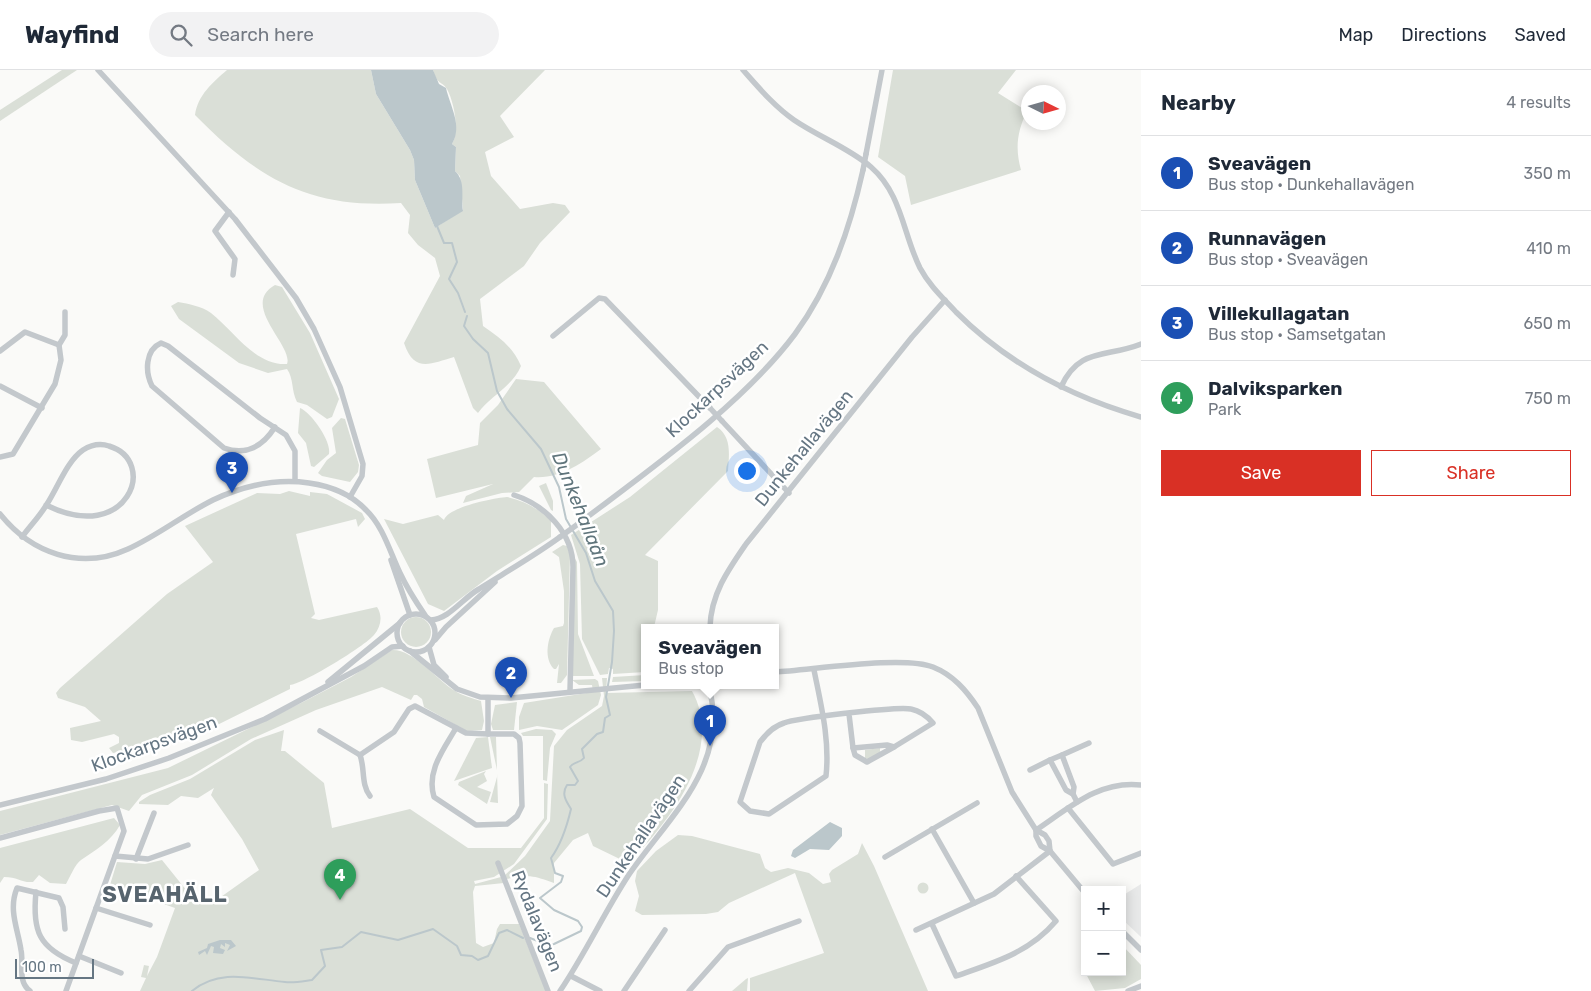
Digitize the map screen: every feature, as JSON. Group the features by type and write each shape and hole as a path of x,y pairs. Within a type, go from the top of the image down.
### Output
{"street":[{"path":"98,70 248,233 296,298 314,329 328,359 352,420 363,464 362,476 350,497"},
{"path":"743,70 772,102 794,120 872,168 887,186 899,206 921,269 945,300 968,324 1002,351 1061,387 1103,405 1141,417"},
{"name":"Klockarpsvägen","path":"502,576 578,524 721,410 753,381 795,333 814,303 838,254 856,203 882,70"},
{"path":"229,212 215,231 235,259 233,275"},
{"path":"553,336 599,298 605,299 789,493"},
{"name":"Dunkehallavägen","path":"710,624 713,605 727,571 912,337 945,300"},
{"path":"0,457 8,457 13,454 42,408 58,377 61,360 59,345 65,335 65,312"},
{"path":"0,351 25,332 59,345"},
{"path":"275,428 266,440 252,449 240,451 224,448 152,386 147,372 152,352 157,344 164,343 289,438 295,451 295,481"},
{"path":"1061,387 1074,364 1083,359 1141,344"},
{"path":"0,386 42,408"},
{"path":"22,537 46,505 74,459 86,448 99,444 112,447 122,453 131,467 132,485 127,498 120,506 106,514 82,517 66,514 46,505"},
{"path":"0,514 22,537 39,548 60,556 81,559 100,558 118,554 137,545 201,506 232,493 262,484 295,481 328,487 350,497 367,510 383,534 413,597 425,615 431,620 435,633 431,645 434,665 442,674 480,697"},
{"path":"514,495 525,499 544,511 553,520 572,548 570,691"},
{"path":"383,534 410,615"},
{"path":"431,620 440,619 478,589 502,576"},
{"path":"410,651 420,651 431,645 446,627 502,576"},
{"path":"313,695 400,622 410,615 425,615"},
{"path":"400,622 398,635 403,646 457,689 480,697 511,698 641,685"},
{"path":"313,695 364,666 392,647 403,646"},
{"path":"779,672 908,662 931,666 951,677 970,696 978,708 1012,792 1036,830 1037,840 1044,849 1050,851 1081,888"},
{"path":"814,670 824,717 827,746 826,776 769,814 757,813 740,802 755,752 766,735 785,722 824,717 849,714 909,708 925,715 933,723 867,762 855,755 849,714"},
{"name":"Dunkehallavägen","path":"560,991 627,878 646,850 675,816 705,764 712,729 712,705 709,689"},
{"name":"Klockarpsvägen","path":"0,805 106,779 169,758 265,718 313,695"},
{"path":"488,698 488,734"},
{"path":"360,755 394,732 411,706 415,706 456,728 472,734 514,734 519,738 520,743 522,806 517,816 502,826 476,825 434,797 432,787 433,772 456,728"},
{"path":"320,731 360,755 364,770 365,790 370,796"},
{"path":"1030,770 1089,743"},
{"path":"853,748 887,745 894,747"},
{"path":"1062,755 1074,787 1073,794"},
{"path":"1050,760 1066,790 1073,794 1077,802"},
{"path":"1036,830 1077,802 1107,787 1120,784 1141,785"},
{"path":"885,857 977,803"},
{"path":"0,838 99,811 117,808 124,831 66,991"},
{"path":"1068,808 1114,864 1141,853"},
{"path":"136,859 154,813"},
{"path":"932,829 974,902"},
{"path":"115,856 136,859 161,856 188,846"},
{"path":"916,930 994,894 1050,851"},
{"name":"Rydalavägen","path":"498,863 548,991"},
{"path":"932,924 956,976 1015,954 1034,942 1056,921 1016,876"},
{"path":"30,991 25,986 22,976 22,954 13,916 17,888 56,897 62,902 65,929"},
{"path":"36,892 35,914 42,940 55,953 76,963"},
{"path":"96,908 150,925"},
{"path":"689,991 728,947 799,921"},
{"path":"624,991 665,930"},
{"path":"1126,935 1141,950"},
{"path":"78,956 121,973"},
{"path":"570,976 600,991"},
{"path":"1128,991 1141,986"}],"shaded area":[{"path":"62,70 77,70 0,121 0,110"},
{"path":"227,70 371,70 376,94 410,150 414,160 415,180 435,228 463,210 460,176 455,171 456,147 452,144 456,132 454,109 447,89 438,80 433,70 545,70 500,116 514,137 485,152 491,176 520,209 553,203 565,205 570,212 540,243 524,266 480,299 483,326 510,348 521,366 507,386 478,413 473,408 454,357 424,364 413,359 404,343 440,276 435,258 418,245 408,233 410,215 401,203 368,204 339,201 312,195 264,173 241,157 195,115 202,95"},
{"path":"371,70 433,70 439,84 446,88 456,123 455,137 452,144 456,147 455,171 462,184 463,211 435,228 415,180 414,160 410,150 376,94"},
{"path":"893,70 1016,70 998,93 1021,107 1018,154 1021,170 911,205 905,176 878,157"},
{"path":"275,285 282,287 310,333 339,399 332,417 327,419 307,405 297,402 291,377 287,369 268,373 239,363 179,319 171,306 178,302 195,306 211,313 245,346 255,353 275,363 287,364 287,356 265,314 263,303 265,293"},
{"path":"516,379 544,382 601,449 578,465 562,473 534,477 519,492 502,493 463,503 466,496 493,484 436,498 427,459 478,445 480,423 498,405"},
{"path":"300,408 310,415 320,428 329,449 329,454 314,467 311,466 306,443 298,433"},
{"path":"341,418 345,419 359,465 358,472 350,482 322,476 318,473 327,460 336,453 332,428"},
{"path":"717,427 722,431 727,441 729,453 728,471 645,555 658,561 658,610 655,624 641,624 641,672 613,674 613,669 609,668 608,674 600,675 582,639 580,564 571,535 630,497"},
{"path":"546,483 553,501 553,511 539,486"},
{"path":"289,491 310,496 310,492 327,494 362,513 365,519 358,527 356,519 296,534 315,614 311,618 319,620 377,607 380,621 374,635 334,664 290,685 290,689 205,731 143,755 136,749 113,753 109,748 119,743 119,737 114,734 82,742 71,740 70,728 101,721 85,707 58,698 56,693 167,594 213,562 185,526 257,493 280,494"},
{"path":"507,497 530,506 546,516 551,521 551,537 497,571 444,611 428,604 384,519 403,524 438,515 444,520 447,515 462,507 482,501"},
{"path":"563,545 567,546 570,555 567,675 561,683 557,683 559,664 554,669 549,660 548,649 554,628 563,626 564,623 564,591 559,557 552,552"},
{"path":"574,557 577,562 578,634 594,676 572,676"},
{"path":"416,617 427,621 431,632 427,643 416,647 405,643 401,632 405,621"},
{"path":"392,650 408,654 455,691 481,701 484,721 482,730 467,731 424,707 422,699 417,695 414,695 411,700 382,687 316,710 251,739 192,775 142,795 129,811 112,805 0,835 0,811 168,768 351,677"},
{"path":"641,675 641,681 612,682 613,677"},
{"path":"602,678 607,678 606,693 692,691 700,714 702,737 697,761 688,784 660,827 628,863 593,846 588,833 573,840 554,863 554,883 531,876 506,879 505,875 525,856 550,821 554,746 567,730 602,706 604,696"},
{"path":"595,679 598,681 601,695 598,705 562,730 537,726 519,730 519,717 524,703 593,692 592,685 579,685 572,680"},
{"path":"517,702 514,730 493,730 491,724 495,705"},
{"path":"536,729 552,730 556,734 550,748 547,781 543,780 543,736 523,736 521,733"},
{"path":"284,730 281,751 285,751 324,783 332,828 410,809 468,848 521,848 544,818 544,783 548,784 547,819 514,864 494,877 474,881 475,884 501,877 504,883 475,886 473,892 476,943 483,947 494,943 500,924 519,924 546,991 140,991 146,978 141,977 144,965 149,966 147,976 157,957 175,908 110,885 117,862 145,864 162,860 195,901 218,899 259,870 242,839 211,795 214,788 198,798 181,796 168,805 139,804 139,802 150,795 190,779 255,740"},
{"path":"488,737 492,768 454,781 476,738"},
{"path":"490,737 496,737 497,770"},
{"path":"880,748 880,753 870,760 865,758 865,750"},
{"path":"486,771 484,774 487,781 477,787 491,792 487,804 458,785 459,782"},
{"path":"497,773 498,803 490,802"},
{"path":"114,818 120,825 116,831 103,845 79,862 66,884 50,883 39,875 33,882 4,877 0,883 0,848"},
{"path":"830,822 842,828 842,836 829,850 810,849 795,858 791,856 793,850"},
{"path":"678,835 692,836 760,854 765,868 771,872 788,868 809,873 823,884 831,882 829,874 832,870 858,854 862,843 874,866 928,991 750,991 750,978 824,953 795,873 729,903 718,912 706,914 642,915 635,911 639,896 635,881 637,871 656,851"},
{"path":"923,882 929,888 923,894 917,888"},
{"path":"1141,884 1141,937 1126,923 1126,893"},
{"path":"220,940 231,940 236,946 227,951 230,945 225,943 225,947 221,944 220,948 225,950 223,954 213,953 214,947 211,946 207,955 205,951 199,955 198,952 207,948 208,944"},
{"path":"1126,949 1141,965 1141,979 1125,988 1095,991 1087,976 1126,976"},
{"path":"748,978 747,991 732,991 746,979"}],"waterway":[{"name":"Dunkehallaån","path":"437,226 444,243 452,243 457,262 449,279 458,293 465,312"},
{"name":"Dunkehallaån","path":"467,316 464,326 473,339 488,353 497,391 507,409 541,449 559,487 566,519 586,553 595,581 613,611 612,662 606,697 610,715 605,718 603,732 597,734 582,749 584,758 570,767 578,781 575,785 567,785 565,788 565,797 571,809 564,834 551,858 555,873 563,876 561,882 540,898 554,910 578,921 582,927 581,931 548,945 530,938"},
{"name":"Dunkehallaån","path":"192,991 214,979 225,977 248,977 288,982 312,980 325,966 321,950 342,947 361,932 398,940 433,929 457,946 461,955 472,956 478,960 488,956 499,933 507,930 523,938"}],"place":[{"name":"Villekullagatan","path":"232,493"},
{"name":"Runnavägen","path":"511,698"},
{"name":"Sveavägen","path":"710,746"},
{"name":"Dalviksparken","path":"340,900"}],"district":[{"name":"SVEAHÄLL","path":"165,894"}]}
